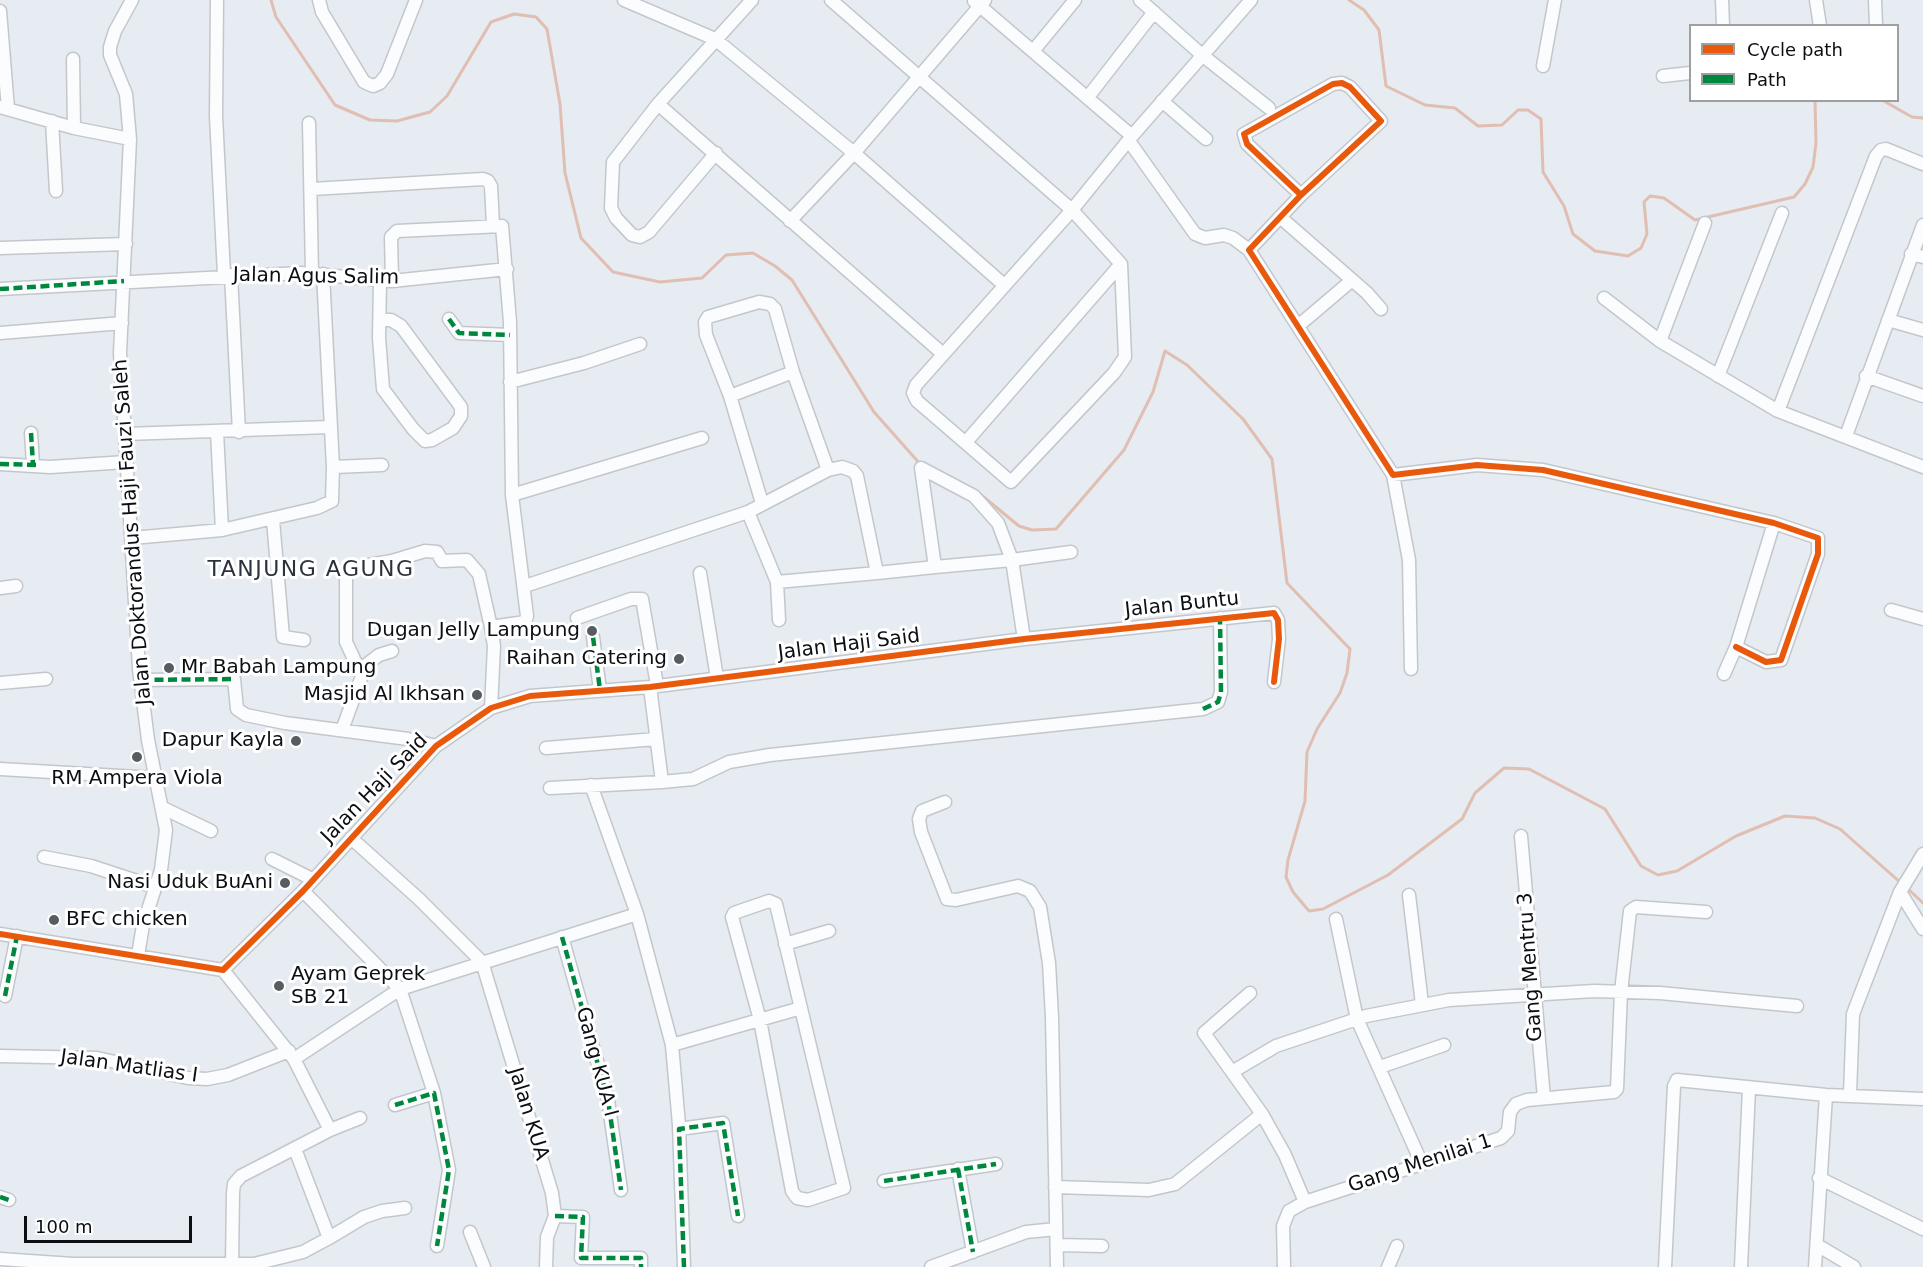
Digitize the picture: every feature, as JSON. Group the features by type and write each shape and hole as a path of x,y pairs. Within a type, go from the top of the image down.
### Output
{"street":[{"name":"Jalan Doktorandus Haji Fauzi Saleh","path":"132,0 115,31 110,47 110,55 126,94 130,139 120,353 141,680 155,778 163,807 165,849 138,955"},
{"path":"217,0 216,116 238,432"},
{"path":"319,0 322,12 364,82 373,86 380,83 387,74 416,0"},
{"path":"716,153 649,232 640,237 632,235 616,218 611,208 613,162 658,104 752,0"},
{"path":"831,0 1072,210 1121,264 1125,357 1114,373 1014,481 917,401 913,393 916,386 1072,210 1246,1"},
{"path":"1034,50 1075,0"},
{"path":"1140,0 1202,55 1269,108"},
{"path":"1543,66 1555,0"},
{"path":"1722,0 1723,24"},
{"path":"1816,0 1820,24"},
{"path":"1875,0 1876,24"},
{"path":"631,1 715,39 854,153 1004,285"},
{"path":"790,221 854,153 979,2 1088,97 1130,139 1195,234 1205,238 1224,235 1233,238 1249,250 1393,475 1409,560 1411,669"},
{"path":"0,11 4,108 74,128 130,139"},
{"path":"1088,97 1154,12"},
{"path":"72,59 74,128"},
{"path":"1663,76 1689,73"},
{"path":"1249,250 1301,195 1381,121 1350,87 1342,83 1333,84 1247,130 1244,134 1247,144 1301,195"},
{"path":"1162,101 1206,139"},
{"path":"658,104 943,354"},
{"path":"52,121 56,191"},
{"path":"132,538 222,530 273,520 328,505 333,496 333,467 309,123"},
{"path":"1778,411 1876,156 1886,148 1923,164"},
{"path":"312,189 483,179 491,186 493,225"},
{"path":"1718,376 1782,213"},
{"path":"1280,217 1367,293 1381,309"},
{"path":"1660,341 1705,223"},
{"path":"1846,436 1888,320 1917,256 1923,225"},
{"path":"381,320 391,320 401,326 461,407 461,416 453,428 432,440 425,441 413,429 383,388 379,338 381,320 391,237 397,231 502,226 507,269 510,335 512,495 525,586 525,622 491,627"},
{"path":"0,248 126,244"},
{"path":"966,442 1121,264"},
{"name":"Jalan Agus Salim","path":"0,289 228,275 318,274 386,280 507,269"},
{"path":"1298,326 1351,281"},
{"path":"1604,298 1660,341 1778,411 1923,467"},
{"path":"762,503 730,396 706,335 705,322 708,316 759,302 770,304 775,309 793,372 828,470"},
{"path":"449,319 459,333 510,335"},
{"path":"1888,320 1923,330"},
{"path":"0,333 122,323"},
{"path":"510,382 584,363 640,344"},
{"path":"730,396 793,372"},
{"path":"1866,376 1923,396"},
{"path":"125,434 238,432 330,427"},
{"path":"217,432 222,530"},
{"path":"31,433 33,464"},
{"path":"512,495 702,438"},
{"path":"0,464 33,464 50,467 126,462"},
{"path":"333,467 382,465"},
{"path":"1393,475 1457,466 1517,466 1594,480 1774,523 1818,538 1818,554 1780,660 1766,662 1736,647"},
{"path":"525,586 748,512 828,470 842,467 853,471 857,476 877,573"},
{"path":"935,567 921,468 974,496 998,523 1012,560 1024,639"},
{"path":"748,512 777,582 779,620"},
{"path":"273,520 283,637 304,640"},
{"path":"1724,674 1736,647 1774,523"},
{"path":"361,674 346,642 346,573 351,568 392,561 425,551 437,552 442,561 467,560 479,574 494,646 491,708"},
{"path":"777,582 1012,560 1071,552"},
{"path":"700,573 717,678"},
{"path":"0,588 16,586"},
{"path":"577,618 632,599 642,599 654,686 656,739 662,782"},
{"path":"1891,610 1923,619"},
{"name":"Jalan Buntu","path":"1024,639 1274,613 1279,639 1274,682"},
{"path":"550,788 693,780 729,762 770,755 1203,709 1218,702 1221,692 1220,618"},
{"path":"593,637 600,690"},
{"name":"Jalan Haji Said","path":"223,970 303,891 436,747 491,708 530,696 654,686 1024,639"},
{"path":"342,730 361,674 373,659 392,651"},
{"path":"141,680 234,678 237,709 246,714 408,739 436,747"},
{"path":"0,683 46,679"},
{"path":"546,748 656,739"},
{"path":"0,769 155,778"},
{"path":"591,785 637,914 672,1045 679,1129 684,1267"},
{"path":"945,802 922,811 920,819 921,832 947,899 956,900 1023,886 1040,907 1048,954 1052,1017 1057,1267"},
{"path":"163,807 211,831"},
{"name":"Gang Mentru 3","path":"1521,836 1533,994 1544,1098"},
{"path":"351,838 419,899 482,962"},
{"path":"44,857 91,866 154,888"},
{"path":"272,859 312,879"},
{"path":"1850,1094 1853,1014 1901,890 1920,859"},
{"path":"1901,890 1923,929"},
{"path":"303,891 400,989 434,1092 449,1170 437,1246"},
{"path":"1409,895 1422,1004"},
{"path":"769,901 776,904 785,944 844,1188 808,1200 796,1198 792,1191 760,1020 732,917 734,913 769,901"},
{"path":"1621,992 1632,909 1706,912"},
{"path":"291,1055 400,989 637,914"},
{"path":"1336,919 1357,1019 1422,1164"},
{"path":"785,944 829,931"},
{"path":"0,934 223,970 291,1055 330,1130"},
{"path":"5,996 18,936"},
{"name":"Gang KUA I","path":"562,937 608,1100 621,1190"},
{"name":"Jalan KUA","path":"482,962 552,1193 555,1216 547,1237 546,1267"},
{"path":"1232,1072 1276,1046 1357,1019 1422,1004 1533,994 1621,992 1797,1006"},
{"name":"Gang Menilai 1","path":"1284,1267 1283,1226 1289,1211 1305,1202 1501,1138 1508,1131 1510,1112 1516,1104 1527,1100 1614,1092 1617,1083 1621,992"},
{"path":"1250,993 1204,1033 1262,1114 1285,1155 1305,1202"},
{"path":"672,1045 801,1008"},
{"path":"1380,1067 1444,1045"},
{"name":"Jalan Matlias I","path":"0,1056 97,1058 188,1078 207,1079 291,1055"},
{"path":"1665,1267 1674,1086 1677,1080 1826,1095 1923,1098"},
{"path":"1741,1267 1749,1088"},
{"path":"395,1105 434,1092"},
{"path":"1815,1267 1826,1095"},
{"path":"1055,1187 1149,1190 1175,1184 1262,1114"},
{"path":"232,1264 234,1184 241,1176 330,1130 360,1118"},
{"path":"679,1129 723,1123 738,1216"},
{"path":"295,1149 329,1238"},
{"path":"884,1181 996,1164"},
{"path":"958,1169 974,1252"},
{"path":"1819,1179 1923,1229"},
{"path":"0,1259 73,1266 232,1264 280,1259 303,1252 364,1217 382,1211 405,1208"},
{"path":"555,1216 583,1217 581,1258 641,1258 641,1267"},
{"path":"931,1267 1026,1232 1056,1229"},
{"path":"470,1232 484,1267"},
{"path":"1058,1245 1102,1246"},
{"path":"1817,1245 1854,1267"},
{"path":"1388,1267 1397,1246"}],"waterway":[{"path":"271,0 276,17 335,105 370,120 397,121 430,112 447,96 491,22 514,14 536,17 547,29 560,104 565,173 581,238 613,272 660,282 702,278 726,255 753,253 775,266 792,280 874,412 921,465"},
{"path":"1349,0 1364,10 1379,30 1386,86 1425,105 1455,108 1478,126 1502,125 1518,110 1528,110 1541,119 1543,172 1564,206 1573,234 1595,251 1628,256 1641,248 1647,234 1644,202 1650,196 1664,198 1695,220 1794,197 1805,184 1813,167 1816,143 1815,102"},
{"path":"1886,102 1912,117 1923,118"},
{"path":"980,494 1019,526 1032,530 1056,529 1124,450 1153,392 1165,351 1187,365 1243,419 1272,459 1287,583 1350,649 1347,673 1340,693 1317,729 1307,752 1305,801 1288,860 1286,877 1293,892 1309,911 1323,909 1388,875 1462,819 1475,793 1504,768 1529,769 1605,809 1641,866 1658,875 1677,871 1736,836 1785,816 1815,818 1840,829 1901,883"},
{"path":"1906,887 1923,903"}],"marked path":[{"path":"0,289 124,281"},
{"path":"449,319 459,333 510,335"},
{"path":"31,433 33,464"},
{"path":"0,464 38,465"},
{"path":"1203,709 1218,702 1221,692 1220,618"},
{"path":"593,637 600,690"},
{"path":"141,680 234,679"},
{"path":"5,996 17,936"},
{"path":"562,937 608,1100 621,1190"},
{"path":"395,1105 434,1093 449,1170 437,1246"},
{"path":"684,1267 679,1129 723,1123 738,1216"},
{"path":"884,1181 996,1164"},
{"path":"958,1169 973,1252"},
{"path":"0,1197 9,1200"},
{"path":"555,1216 583,1217 581,1258 641,1258 641,1267"}],"cycle path":[{"path":"1301,195 1247,144 1244,134 1333,84 1342,83 1350,87 1381,121 1301,195 1249,250 1393,475 1477,465 1543,470 1774,523 1818,538 1818,554 1781,660 1766,662 1736,647"},
{"path":"0,934 223,970 303,891 436,746 491,708 530,696 650,687 1024,639 1274,613 1278,620 1279,639 1274,682"}],"place":[{"name":"Dugan Jelly Lampung","path":"592,631"},
{"name":"Raihan Catering","path":"679,659"},
{"name":"Mr Babah Lampung","path":"169,668"},
{"name":"Masjid Al Ikhsan","path":"477,695"},
{"name":"Dapur Kayla","path":"296,741"},
{"name":"RM Ampera Viola","path":"137,757"},
{"name":"Nasi Uduk BuAni","path":"285,883"},
{"name":"BFC chicken","path":"54,920"},
{"name":"Ayam Geprek SB 21","path":"279,986"}],"district":[{"name":"TANJUNG AGUNG","path":"311,570"}]}
